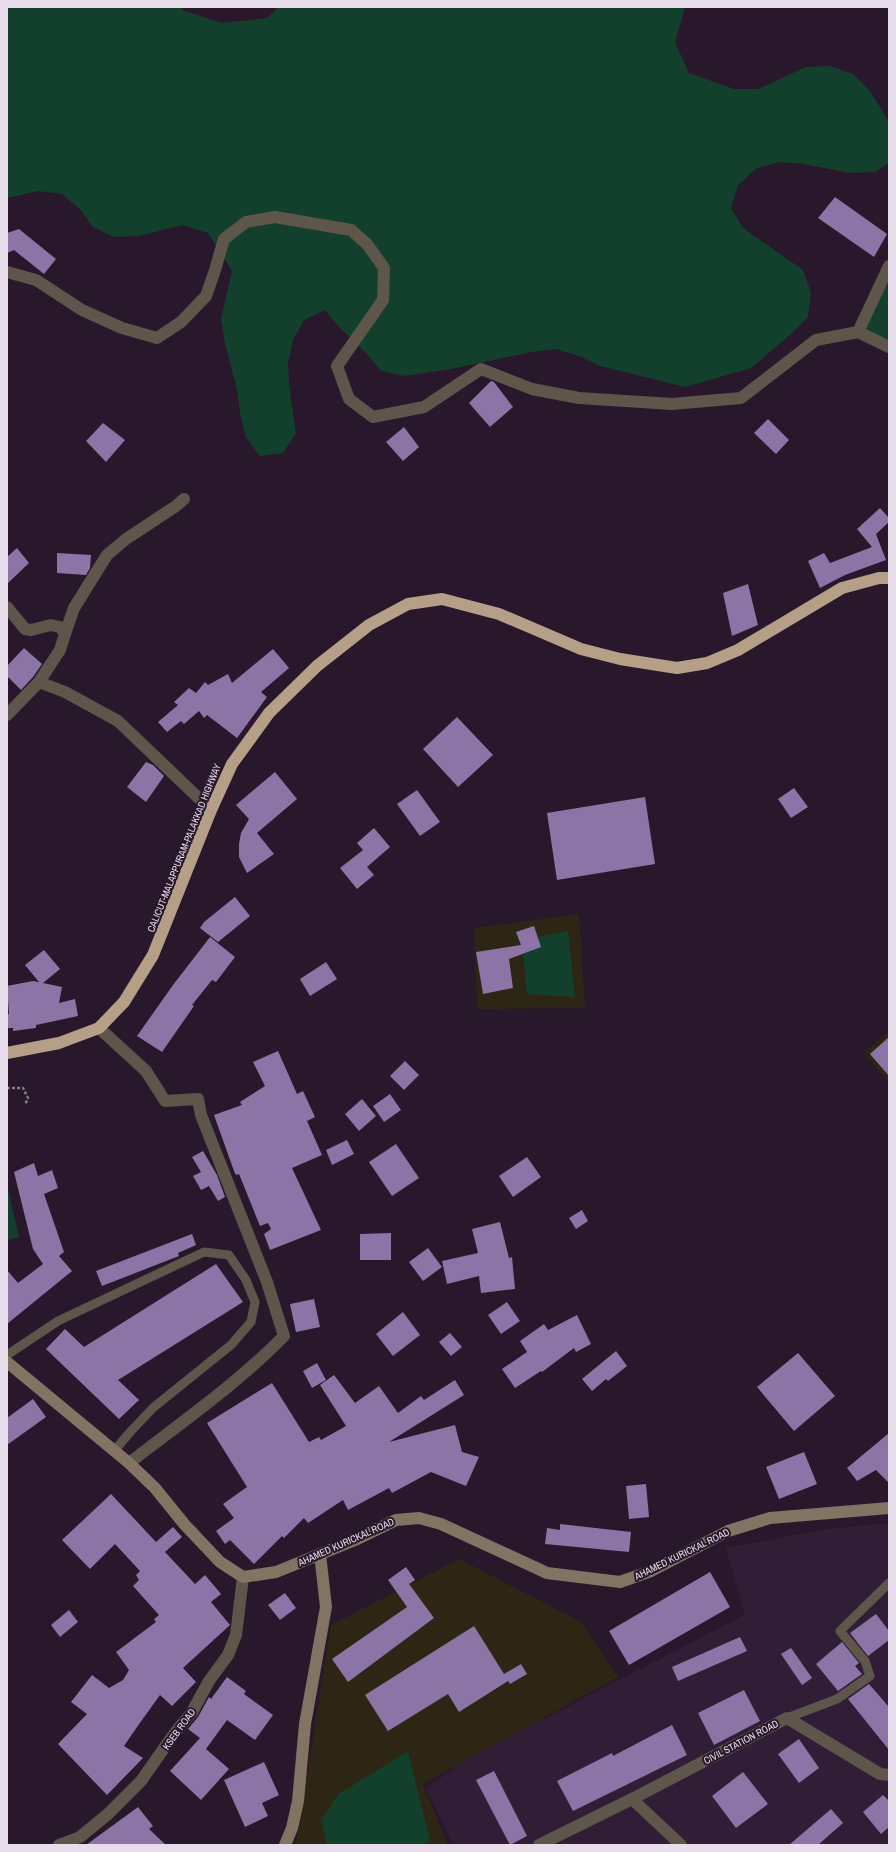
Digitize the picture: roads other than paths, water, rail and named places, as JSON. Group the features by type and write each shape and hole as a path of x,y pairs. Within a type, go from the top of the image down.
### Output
{"highway":[{"name":"CALICUT-MALAPPURAM-PALAKKAD HIGHWAY","path":"7,1053 59,1043 99,1028 124,1002 153,955 210,810 232,764 269,713 323,661 369,625 408,604 442,599 498,614 581,649 620,659 677,668 707,663 738,650 842,588 879,578 889,578"}],"main road":[{"path":"7,1362 129,1463 156,1488 185,1525 220,1562 243,1577"},
{"name":"AHAMED KURICKAL ROAD","path":"243,1577 276,1572 396,1520 419,1518 441,1524 548,1573 620,1582 651,1571 728,1531 770,1518 889,1508"},
{"path":"285,1845 292,1828 298,1800 305,1724 326,1607 320,1554"}],"street":[{"path":"7,272 36,280 82,310 122,328 157,338 181,322 206,296 224,239 246,222 275,216 351,230 367,244 384,268 383,300 337,366 349,400 373,417 424,407 481,368 532,389 579,398 672,404 741,398 816,340 858,332 889,347"},
{"path":"858,332 889,266"},
{"path":"7,715 39,682 60,650 74,608 107,555 126,539 176,506 184,499"},
{"path":"7,607 25,628 31,630 51,625 60,627 65,634"},
{"path":"39,682 65,692 118,721 210,810"},
{"path":"99,1028 146,1071 165,1101 198,1099 200,1115 267,1282 284,1336 268,1352 209,1402 129,1463"},
{"name":"KSEB ROAD","path":"59,1845 80,1837 108,1814 141,1781 174,1734 192,1712 209,1681 228,1655 236,1635 243,1577"},
{"name":"CIVIL STATION ROAD","path":"539,1845 632,1799 787,1718 880,1774 889,1775"},
{"path":"632,1799 681,1845"}],"lane":[{"path":"7,1355 58,1321 204,1252 230,1254 246,1280 255,1302 251,1322 231,1345 154,1407 114,1451"},
{"path":"787,1718 837,1700 870,1676 865,1660 840,1631 889,1583"}]}
